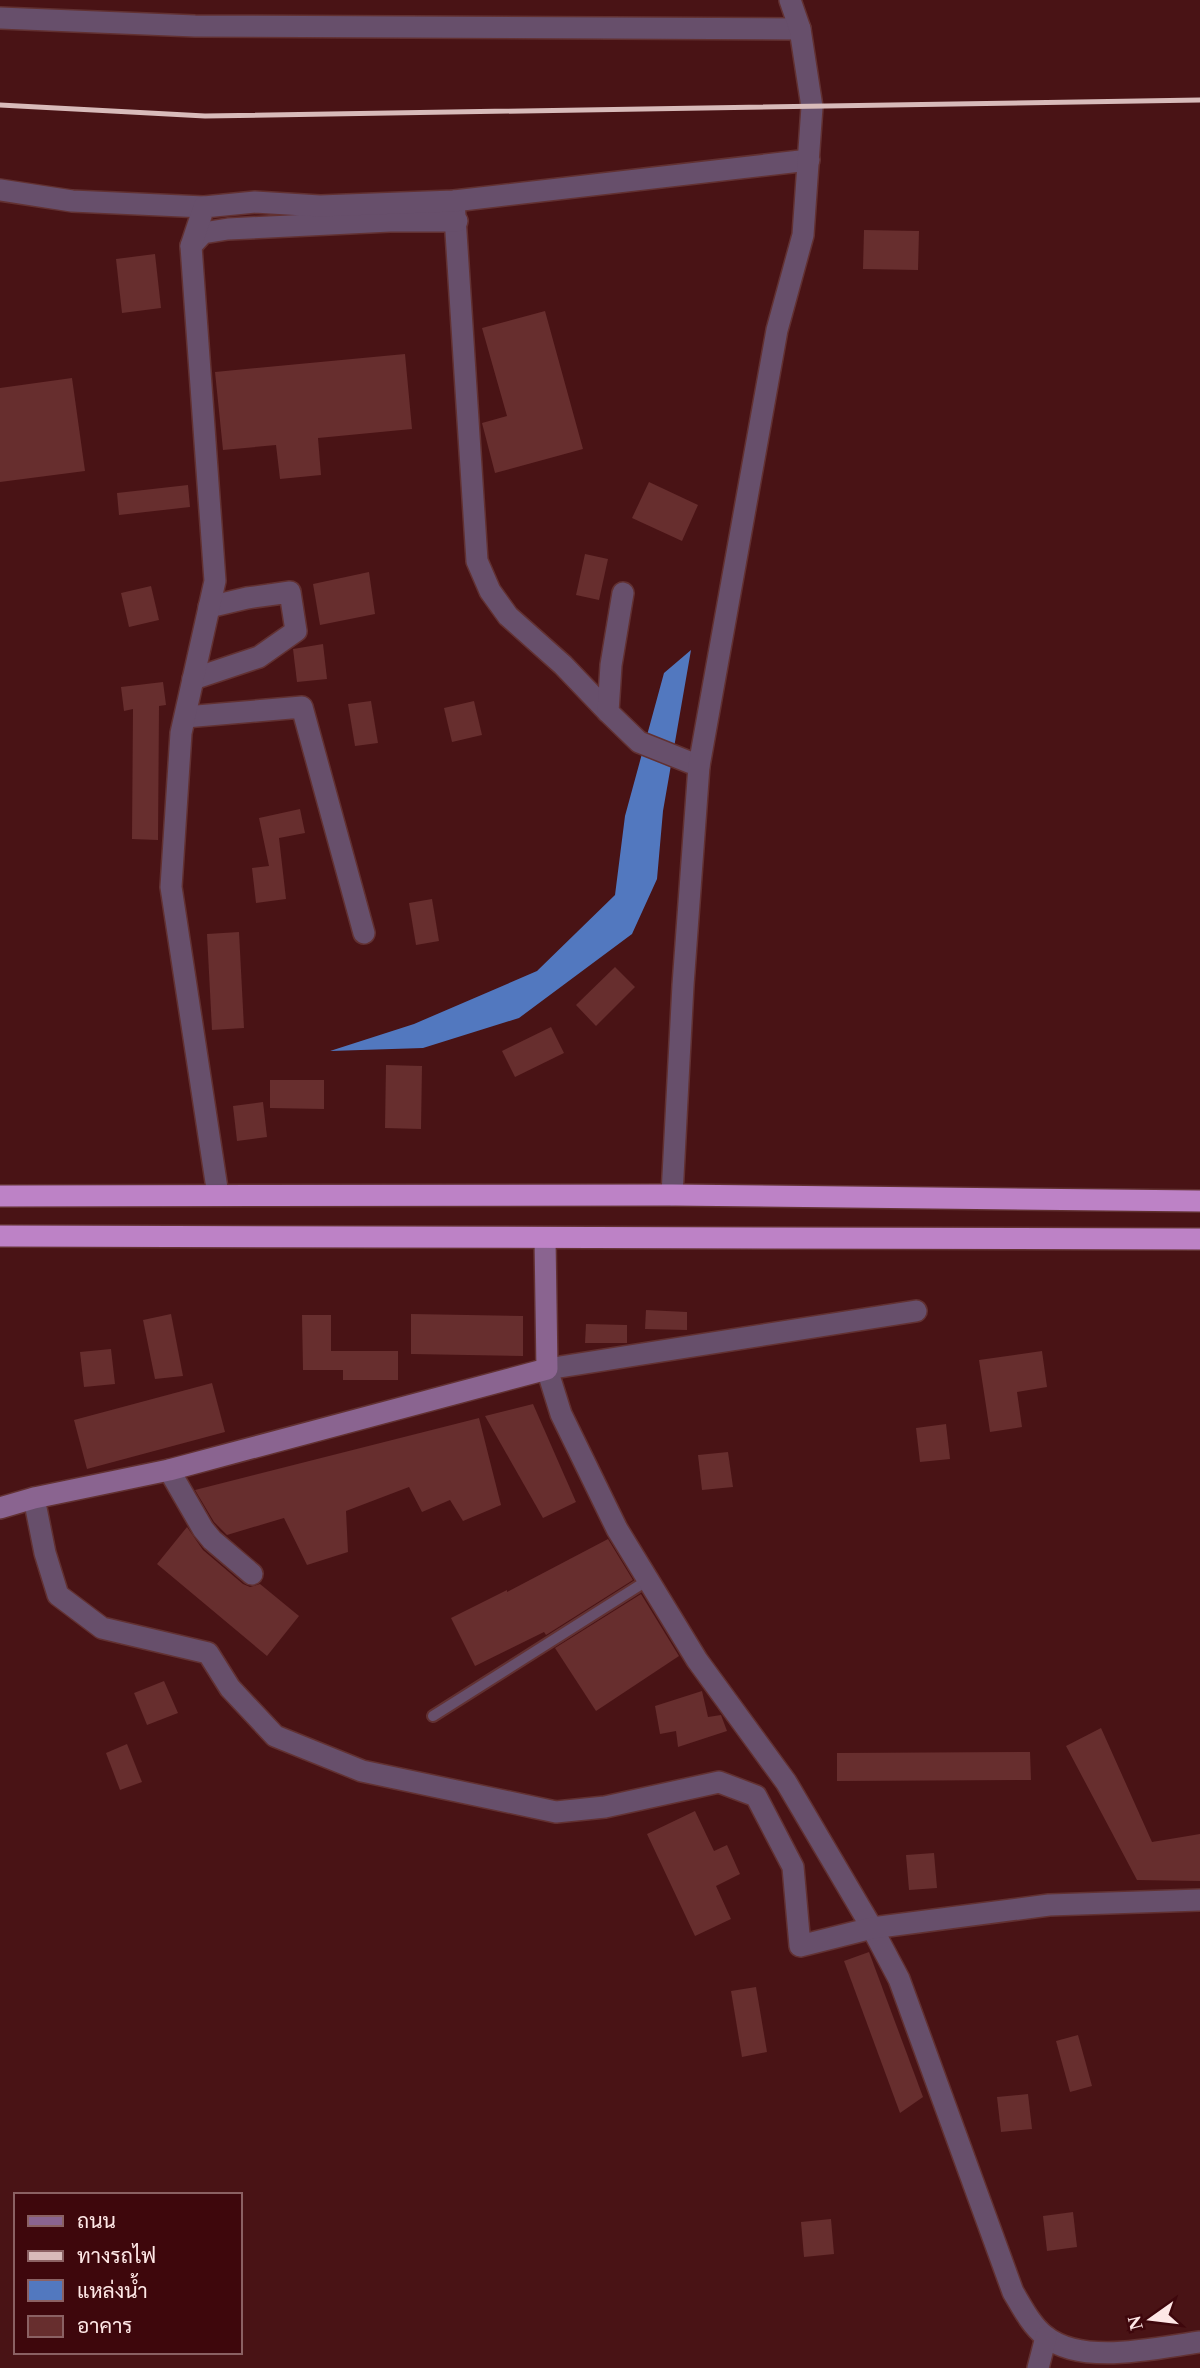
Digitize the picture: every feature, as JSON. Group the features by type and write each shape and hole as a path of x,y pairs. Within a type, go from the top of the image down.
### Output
{"highway":[{"path":"0,1196 671,1195 1200,1201"},
{"path":"0,1236 1200,1239"}],"street":[{"path":"671,1195 691,762 777,330 803,235 812,107 800,29 790,0"},
{"path":"0,18 195,26 800,29"},
{"path":"191,246 203,233 228,229 390,221 809,160"},
{"path":"0,190 72,201 204,206 255,202 456,211"},
{"path":"204,206 191,246 215,581 181,733 171,887 218,1195"},
{"path":"456,211 478,561 490,591 508,617 563,665 639,743 691,762"},
{"path":"193,680 259,657 296,631 290,592 209,607"},
{"path":"608,712 611,664 622,593"},
{"path":"185,717 302,707 364,933"},
{"path":"545,1238 547,1370 582,1459 617,1529 648,1580 697,1660 786,1782 899,1979 1013,2292 1030,2320 1046,2337 1079,2351 1122,2352 1200,2342"},
{"path":"0,1508 34,1498 169,1470 547,1370 916,1311"},
{"path":"169,1470 182,1496 212,1540 252,1574"},
{"path":"34,1498 58,1595 102,1628 208,1653 230,1688 275,1736 362,1771 556,1812 606,1807 719,1783 756,1796 793,1867 800,1945 872,1928 1049,1905 1200,1900"},
{"path":"1038,2368 1046,2337"}],"lane":[{"path":"433,1716 648,1580"}],"water":[{"path":"691,650 663,811 657,879 632,934 519,1018 423,1048 330,1051 414,1024 537,971 615,895 625,816 664,673"}],"building":[{"path":"864,230 919,231 918,270 863,269"},
{"path":"155,254 161,308 122,313 116,259"},
{"path":"545,311 583,449 495,473 482,423 507,416 482,328"},
{"path":"405,354 412,429 318,438 321,475 280,479 276,445 223,450 215,372"},
{"path":"72,378 85,471 0,482 0,388"},
{"path":"649,482 698,505 682,541 632,518"},
{"path":"188,485 190,507 119,515 117,493"},
{"path":"585,554 608,559 599,600 576,595"},
{"path":"369,572 375,614 320,625 313,584"},
{"path":"151,586 159,620 129,627 121,593"},
{"path":"323,644 327,679 297,682 293,649"},
{"path":"163,682 166,705 159,706 158,840 132,839 133,709 124,711 121,687"},
{"path":"371,701 378,743 355,746 348,704"},
{"path":"474,701 482,735 452,742 444,708"},
{"path":"300,809 305,833 279,838 286,899 256,903 252,868 269,866 259,818"},
{"path":"432,899 439,941 416,945 409,903"},
{"path":"239,932 244,1028 212,1030 207,934"},
{"path":"615,967 635,987 596,1026 576,1005"},
{"path":"551,1027 564,1053 515,1077 502,1051"},
{"path":"386,1065 422,1066 421,1129 385,1128"},
{"path":"270,1080 324,1080 324,1109 270,1108"},
{"path":"263,1102 267,1137 237,1141 233,1106"},
{"path":"646,1310 687,1312 687,1330 645,1329"},
{"path":"171,1314 183,1376 155,1379 143,1320"},
{"path":"411,1314 523,1316 523,1356 411,1354"},
{"path":"302,1315 331,1315 331,1351 398,1351 398,1380 343,1380 343,1370 303,1370"},
{"path":"586,1324 627,1325 627,1343 585,1343"},
{"path":"111,1349 115,1384 84,1387 80,1352"},
{"path":"1042,1351 1047,1387 1017,1392 1022,1427 990,1432 979,1360"},
{"path":"212,1383 225,1432 87,1469 74,1420"},
{"path":"533,1404 576,1502 543,1518 485,1416"},
{"path":"479,1418 501,1505 463,1521 450,1500 422,1512 409,1487 346,1511 348,1552 307,1565 284,1518 227,1535 214,1522 195,1490"},
{"path":"946,1424 950,1459 920,1462 916,1428"},
{"path":"728,1452 733,1487 702,1490 698,1455"},
{"path":"187,1527 203,1550 243,1584 250,1587 260,1584 299,1616 267,1656 157,1564"},
{"path":"608,1539 633,1580 546,1635 544,1632 475,1666 451,1618"},
{"path":"641,1594 679,1656 596,1711 555,1648"},
{"path":"164,1681 178,1713 147,1725 134,1693"},
{"path":"702,1691 708,1717 721,1715 727,1731 678,1747 676,1731 660,1734 655,1706"},
{"path":"1101,1728 1152,1842 1200,1834 1200,1881 1137,1880 1066,1746"},
{"path":"127,1744 142,1782 120,1790 106,1753"},
{"path":"1030,1752 1031,1780 837,1781 837,1753"},
{"path":"695,1811 714,1851 727,1845 740,1874 716,1886 731,1919 695,1936 647,1834"},
{"path":"934,1853 937,1888 909,1890 906,1855"},
{"path":"869,1952 923,2097 900,2113 844,1961"},
{"path":"756,1987 767,2052 742,2057 731,1991"},
{"path":"1078,2035 1092,2086 1070,2092 1056,2041"},
{"path":"1028,2094 1032,2129 1001,2132 997,2097"},
{"path":"1073,2212 1077,2247 1047,2251 1043,2216"},
{"path":"831,2219 834,2254 804,2257 801,2222"}],"railway":[{"path":"0,105 205,116 1200,100"}]}
